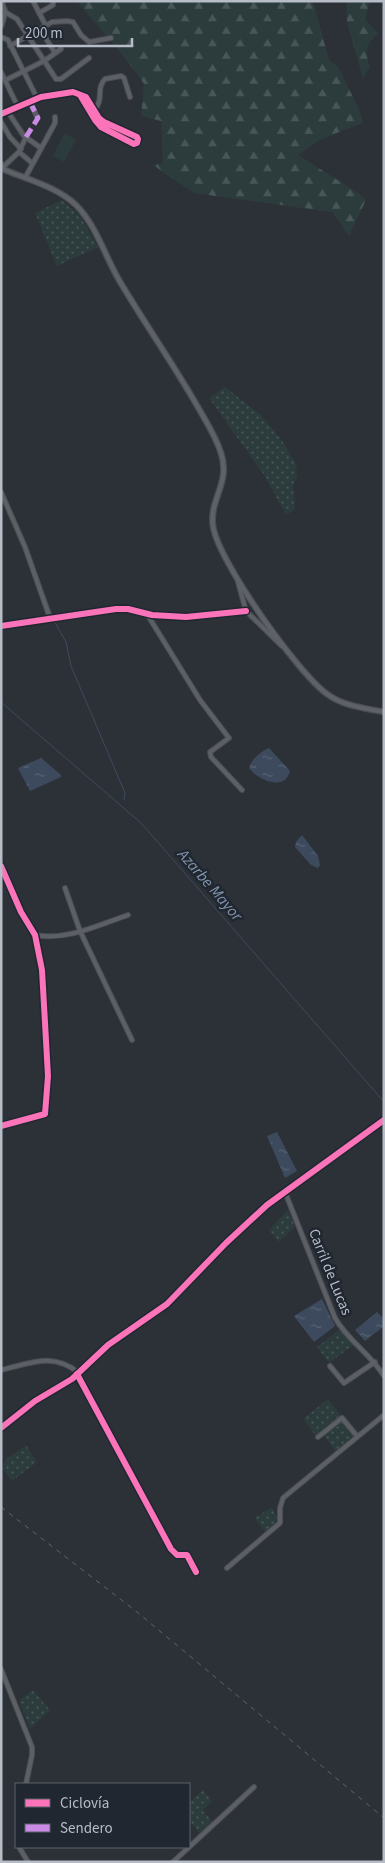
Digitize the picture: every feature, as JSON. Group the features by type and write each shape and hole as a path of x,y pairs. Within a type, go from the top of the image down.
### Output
{"main road":[{"path":"1,26 5,12 2,1"},
{"path":"1,175 3,167 50,188 67,198 84,215 120,281 185,383 218,444 223,460 224,474 213,512 213,527 218,542 237,577 256,607 310,678 328,694 343,703 384,712"}],"street":[{"path":"33,1 46,26"},
{"path":"39,13 54,4 53,1"},
{"path":"5,12 17,19 56,79 61,79 89,58"},
{"path":"10,46 57,21 70,21 75,24 83,38 89,42 111,38"},
{"path":"40,29 54,53"},
{"path":"1,37 6,39 37,98"},
{"path":"6,80 44,61 60,49"},
{"path":"1,72 18,107"},
{"path":"94,110 99,105 101,98 99,89 105,79 121,76 124,78 130,97"},
{"path":"1,114 37,98 72,92 86,97 104,122 137,137 137,143 134,144 101,127 80,95"},
{"path":"30,102 37,117"},
{"path":"8,112 26,137 41,148"},
{"path":"25,178 55,123 55,117"},
{"path":"1,122 20,151 32,163"},
{"path":"3,167 20,151 26,137"},
{"path":"1,492 25,547 50,618"},
{"path":"237,577 246,611 276,641 286,648"},
{"path":"1,626 116,608 146,614 196,617 246,611"},
{"path":"146,614 200,700 229,738 210,752 211,756 242,790"},
{"path":"1,866 21,912 35,935 42,970 48,1076 45,1114 1,1126"},
{"path":"65,888 80,931 132,1040"},
{"path":"35,935 45,937 62,936 128,915"},
{"path":"1,1428 35,1401 67,1382 108,1345 167,1304 240,1229 268,1205 384,1120"},
{"name":"Carril de Lucas","path":"285,1192 335,1318 343,1330 375,1362 384,1376"},
{"path":"1,1370 53,1360 70,1365 78,1373 170,1549 176,1555 187,1555 196,1572"},
{"path":"330,1366 344,1383 375,1362"},
{"path":"227,1568 280,1523 280,1508 283,1498 384,1415"},
{"path":"318,1437 342,1418 358,1436"},
{"path":"1,1668 23,1720 32,1748 26,1783"},
{"path":"190,1846 254,1787"},
{"path":"20,1848 28,1862"},
{"path":"173,1862 188,1848"}],"green space":[{"path":"77,1 313,1 329,60 338,67 359,109 363,123 321,139 298,155 366,200 349,236 332,212 194,193 153,165 163,163 161,121 141,116 144,84"},
{"path":"346,1 370,1 365,19 378,34 369,45 367,57 370,67 363,78 347,23"},
{"path":"65,133 76,140 64,162 53,156"},
{"path":"62,200 80,216 98,247 57,266 35,213"},
{"path":"225,387 261,415 281,439 296,464 297,476 293,485 295,509 286,515 264,475 209,398"},
{"path":"288,1210 295,1227 279,1242 269,1230"},
{"path":"340,1329 355,1344 329,1363 317,1347"},
{"path":"328,1399 341,1416 315,1435 303,1419"},
{"path":"343,1420 356,1435 336,1452 324,1435"},
{"path":"26,1445 37,1462 12,1481 3,1469 5,1460"},
{"path":"272,1507 279,1521 265,1532 255,1518"},
{"path":"33,1690 50,1710 30,1729 19,1701"},
{"path":"203,1790 212,1801 203,1810 213,1823 200,1834 190,1821 190,1802"}],"water":[{"path":"269,748 290,771 283,781 271,782 265,780 249,768 257,756"},
{"path":"41,758 61,777 30,791 18,768"},
{"path":"302,835 318,856 320,865 318,868 311,865 295,847 296,842"},
{"path":"277,1132 297,1171 285,1178 267,1136"},
{"path":"322,1299 335,1326 314,1342 294,1316"},
{"path":"377,1312 384,1319 384,1326 365,1341 355,1330"}],"waterway":[{"path":"34,567 52,615"},
{"path":"53,619 66,642 71,666 125,793 124,800"},
{"name":"Azarbe Mayor","path":"1,702 142,824 384,1102"}],"railway":[{"path":"1,1507 137,1612 384,1818"}],"marked path":[{"path":"26,137 38,118 30,102"}],"cycle path":[{"path":"1,114 41,97 73,92 86,97 99,118 104,122 137,137 137,143 134,144 101,127 80,95"},
{"path":"1,626 116,609 128,609 152,615 186,617 246,611"},
{"path":"1,866 21,912 35,935 42,970 48,1076 45,1114 1,1126"},
{"path":"1,1428 35,1401 72,1379 108,1345 167,1304 226,1243 267,1205 384,1120"},
{"path":"77,1374 171,1549 177,1555 187,1555 196,1572"}]}
